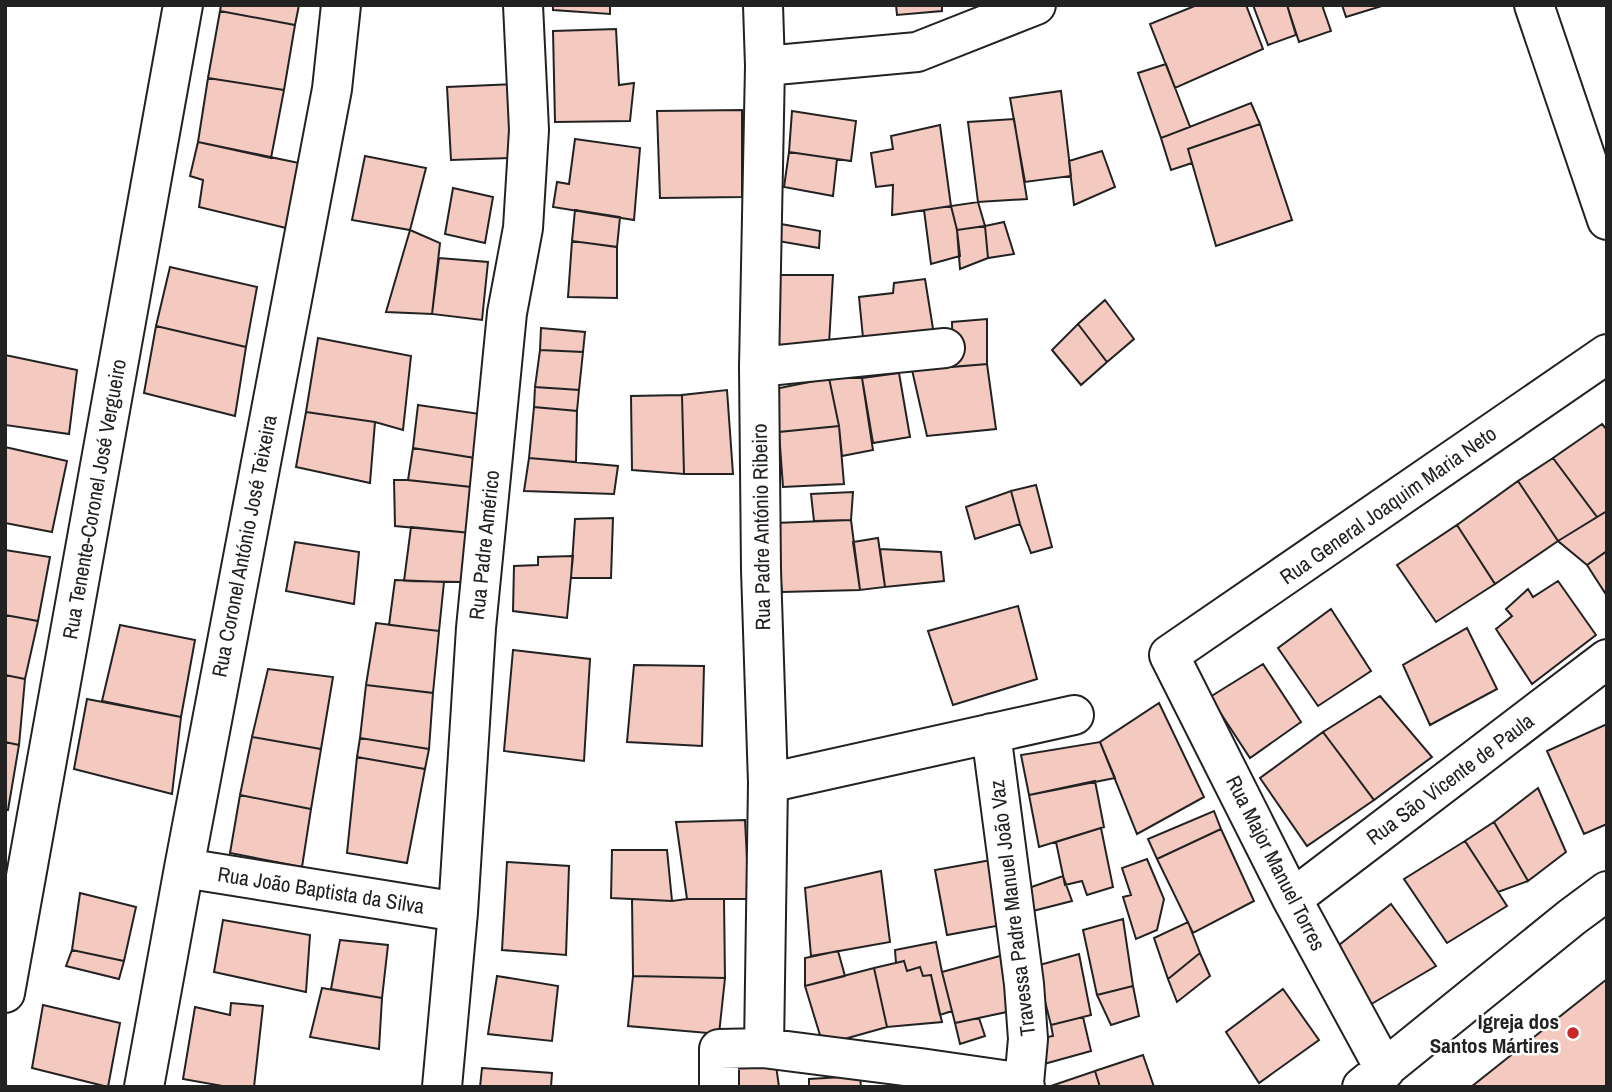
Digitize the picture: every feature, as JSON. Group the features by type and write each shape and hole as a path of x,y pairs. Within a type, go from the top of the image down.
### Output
{"street":[{"name":"Rua Tenente-Coronel José Vergueiro","path":"5,993 183,5"},
{"name":"Rua Coronel António José Teixeira","path":"144,1087 332,89 341,5"},
{"name":"Rua Padre Américo","path":"442,1087 458,912 475,628 506,313 523,228 529,130 523,5"},
{"name":"Rua Padre António Ribeiro","path":"763,5 765,66 759,367 761,570 768,783 764,1048"},
{"path":"765,66 917,52 1036,5"},
{"path":"1534,5 1607,220"},
{"path":"759,367 945,348"},
{"name":"Rua General Joaquim Maria Neto","path":"1169,655 1607,354"},
{"name":"Rua Major Manuel Torres","path":"1169,655 1293,899 1374,1078"},
{"name":"Rua São Vicente de Paula","path":"1293,899 1607,659"},
{"path":"768,783 1074,715"},
{"name":"Travessa Padre Manuel João Vaz","path":"991,733 1024,984 1028,1039 1025,1085"},
{"name":"Rua João Baptista da Silva","path":"184,868 458,912"},
{"path":"1374,1078 1607,891"},
{"path":"719,1087 719,1049 764,1048 924,1078 1025,1085"}],"building":[{"path":"221,5 299,5 295,25 220,11"},
{"path":"553,5 610,5 610,14 553,10"},
{"path":"896,5 942,5 942,11 897,15"},
{"path":"1197,5 1246,5 1263,49 1175,88 1150,24"},
{"path":"1253,5 1287,5 1296,35 1268,45"},
{"path":"1287,5 1322,5 1331,31 1299,42"},
{"path":"1342,5 1385,5 1346,17"},
{"path":"220,11 295,25 284,90 208,78"},
{"path":"616,29 619,85 634,83 630,121 555,122 553,31"},
{"path":"1166,64 1190,127 1161,138 1138,73"},
{"path":"208,78 284,90 271,158 198,142"},
{"path":"513,84 512,158 451,160 447,87"},
{"path":"1061,91 1071,176 1025,182 1010,98"},
{"path":"1251,103 1260,124 1188,149 1192,163 1171,170 1161,138"},
{"path":"742,110 742,197 660,198 657,111"},
{"path":"792,111 856,121 851,161 789,152"},
{"path":"1014,119 1027,199 978,202 968,122"},
{"path":"1260,124 1292,220 1216,246 1188,149"},
{"path":"940,125 951,206 892,215 893,185 876,187 871,153 893,149 891,136"},
{"path":"575,139 640,148 634,220 553,207 557,182 569,184"},
{"path":"198,142 299,163 286,228 199,207 203,180 190,176"},
{"path":"1102,151 1115,187 1074,205 1069,161"},
{"path":"789,152 837,159 833,196 784,187"},
{"path":"365,156 426,168 410,230 352,220"},
{"path":"453,188 493,197 485,243 445,234"},
{"path":"978,202 985,226 957,230 951,206"},
{"path":"951,206 960,256 931,264 924,210"},
{"path":"575,210 620,217 617,247 572,241"},
{"path":"1004,222 1014,254 988,258 985,226"},
{"path":"781,224 820,231 819,248 778,241"},
{"path":"985,226 988,258 960,269 957,230"},
{"path":"410,230 440,243 432,314 386,312"},
{"path":"572,241 617,247 617,298 568,297"},
{"path":"439,258 488,262 482,320 432,314"},
{"path":"170,267 257,287 246,347 156,326"},
{"path":"779,275 833,275 829,344 774,347"},
{"path":"925,279 935,341 864,348 859,297 893,293 894,283"},
{"path":"1105,300 1134,339 1107,362 1078,324"},
{"path":"987,319 987,364 953,367 952,322"},
{"path":"1078,324 1107,362 1081,385 1052,350"},
{"path":"156,326 246,347 235,416 144,393"},
{"path":"541,328 585,332 583,352 540,350"},
{"path":"318,338 411,356 403,430 375,422 306,412"},
{"path":"540,350 583,352 579,390 535,387"},
{"path":"5,355 77,370 69,434 5,425"},
{"path":"987,364 996,429 927,436 912,370"},
{"path":"899,373 910,437 873,443 862,378"},
{"path":"829,378 839,426 768,433 770,390"},
{"path":"829,378 862,378 873,450 842,456"},
{"path":"535,387 579,390 577,411 534,407"},
{"path":"727,390 733,474 684,474 682,395"},
{"path":"682,395 684,474 632,470 631,396"},
{"path":"418,405 480,414 475,458 413,448"},
{"path":"534,407 577,411 576,462 529,458"},
{"path":"306,412 375,422 370,483 296,467"},
{"path":"1602,424 1607,430 1607,511 1597,517 1553,458"},
{"path":"839,426 844,484 783,487 779,432"},
{"path":"5,447 67,461 52,532 5,523"},
{"path":"413,448 475,458 471,487 408,480"},
{"path":"529,458 618,466 614,494 524,491"},
{"path":"1553,458 1597,517 1558,541 1518,481"},
{"path":"394,480 471,487 470,533 395,526"},
{"path":"1518,481 1558,541 1495,584 1457,525"},
{"path":"1036,485 1052,547 1031,553 1011,491"},
{"path":"1011,491 1020,524 975,539 966,507"},
{"path":"853,492 851,520 814,521 811,494"},
{"path":"1607,511 1607,551 1587,565 1558,541"},
{"path":"613,518 611,578 571,578 575,519"},
{"path":"851,520 860,590 782,592 775,523"},
{"path":"1457,525 1495,584 1436,622 1397,565"},
{"path":"411,527 470,533 462,582 404,581"},
{"path":"878,538 885,587 860,590 853,542"},
{"path":"295,542 359,552 354,604 286,591"},
{"path":"880,549 941,552 944,581 885,587"},
{"path":"5,550 50,557 38,621 5,615"},
{"path":"1607,551 1607,596 1587,565"},
{"path":"573,556 567,618 513,611 514,566 538,565 538,557"},
{"path":"395,580 444,582 439,631 389,625"},
{"path":"1558,581 1596,635 1532,684 1496,629 1512,616 1506,609 1528,589 1533,597"},
{"path":"1018,606 1037,679 953,705 928,631"},
{"path":"1331,609 1371,671 1318,706 1278,648"},
{"path":"5,615 38,621 25,679 5,675"},
{"path":"376,623 439,631 433,693 366,685"},
{"path":"120,625 195,640 181,717 102,701"},
{"path":"1467,628 1497,689 1430,725 1403,665"},
{"path":"513,650 590,659 584,761 504,751"},
{"path":"1263,664 1301,722 1250,758 1210,697"},
{"path":"634,665 704,666 702,746 627,742"},
{"path":"268,669 333,677 321,749 252,737"},
{"path":"5,675 25,679 19,745 5,742"},
{"path":"366,685 433,693 429,749 360,738"},
{"path":"1380,696 1432,757 1374,800 1323,732"},
{"path":"87,699 181,717 172,794 74,769"},
{"path":"1159,703 1204,797 1137,834 1100,742"},
{"path":"1607,724 1607,824 1584,834 1547,751"},
{"path":"1323,732 1374,800 1307,846 1260,778"},
{"path":"252,737 321,749 311,809 240,795"},
{"path":"360,738 429,749 425,769 357,757"},
{"path":"5,742 19,745 8,810 5,810"},
{"path":"1100,742 1115,778 1029,795 1021,755"},
{"path":"357,757 425,769 407,863 347,853"},
{"path":"1095,781 1104,827 1039,847 1029,795"},
{"path":"1538,788 1566,852 1528,881 1494,822"},
{"path":"240,795 311,809 302,867 230,853"},
{"path":"1214,811 1221,829 1157,859 1148,839"},
{"path":"745,820 749,899 687,899 676,822"},
{"path":"1494,822 1528,881 1498,892 1465,841"},
{"path":"1101,828 1113,887 1087,895 1082,881 1065,885 1056,842"},
{"path":"1221,829 1254,901 1193,933 1157,859"},
{"path":"1465,841 1507,906 1447,943 1404,879"},
{"path":"612,850 667,850 672,901 611,898"},
{"path":"997,859 1007,924 947,935 935,870"},
{"path":"1147,859 1164,899 1157,930 1136,939 1123,897 1131,895 1122,868"},
{"path":"507,862 569,866 566,955 502,950"},
{"path":"881,871 890,942 811,956 805,888"},
{"path":"1063,876 1072,901 1029,912 1023,890"},
{"path":"80,893 136,907 124,961 72,950"},
{"path":"632,899 724,899 725,978 633,976"},
{"path":"1391,904 1436,966 1368,1006 1334,949"},
{"path":"1123,919 1133,986 1097,995 1083,930"},
{"path":"223,920 310,935 306,992 214,972"},
{"path":"1188,922 1200,953 1168,979 1154,938"},
{"path":"340,940 388,945 382,998 331,989"},
{"path":"936,942 952,1011 940,1015 931,975 923,976 920,967 907,971 904,961 896,963 895,950"},
{"path":"72,950 124,961 119,979 66,966"},
{"path":"838,951 845,976 805,986 805,958"},
{"path":"1200,953 1210,976 1177,1002 1168,979"},
{"path":"1007,954 1021,1009 955,1023 942,972"},
{"path":"1079,954 1091,1015 1051,1025 1036,966"},
{"path":"904,961 907,971 920,967 923,976 931,975 942,1022 887,1027 874,968"},
{"path":"874,968 887,1027 823,1045 805,986"},
{"path":"497,976 558,986 552,1041 488,1034"},
{"path":"633,976 725,978 719,1034 628,1026"},
{"name":"Igreja dos Santos Mártires","path":"1607,979 1607,1087 1471,1087"},
{"path":"1133,986 1139,1016 1111,1025 1097,995"},
{"path":"322,988 382,998 379,1049 310,1037"},
{"path":"1283,989 1319,1040 1259,1083 1226,1032"},
{"path":"231,1003 263,1006 254,1087 228,1087 183,1079 195,1007 230,1015"},
{"path":"43,1005 120,1023 108,1087 32,1068"},
{"path":"1083,1017 1091,1051 1044,1064 1036,1039 1053,1036 1051,1025"},
{"path":"979,1018 985,1036 960,1044 955,1023"},
{"path":"1143,1055 1154,1087 1100,1087 1095,1071"},
{"path":"734,1065 776,1065 779,1087 733,1087"},
{"path":"482,1068 552,1073 551,1087 480,1087"},
{"path":"1095,1071 1100,1087 1051,1086"},
{"path":"860,1076 861,1087 809,1087 809,1079"}],"place":[{"name":"Igreja dos Santos Mártires","path":"1573,1033"}]}
